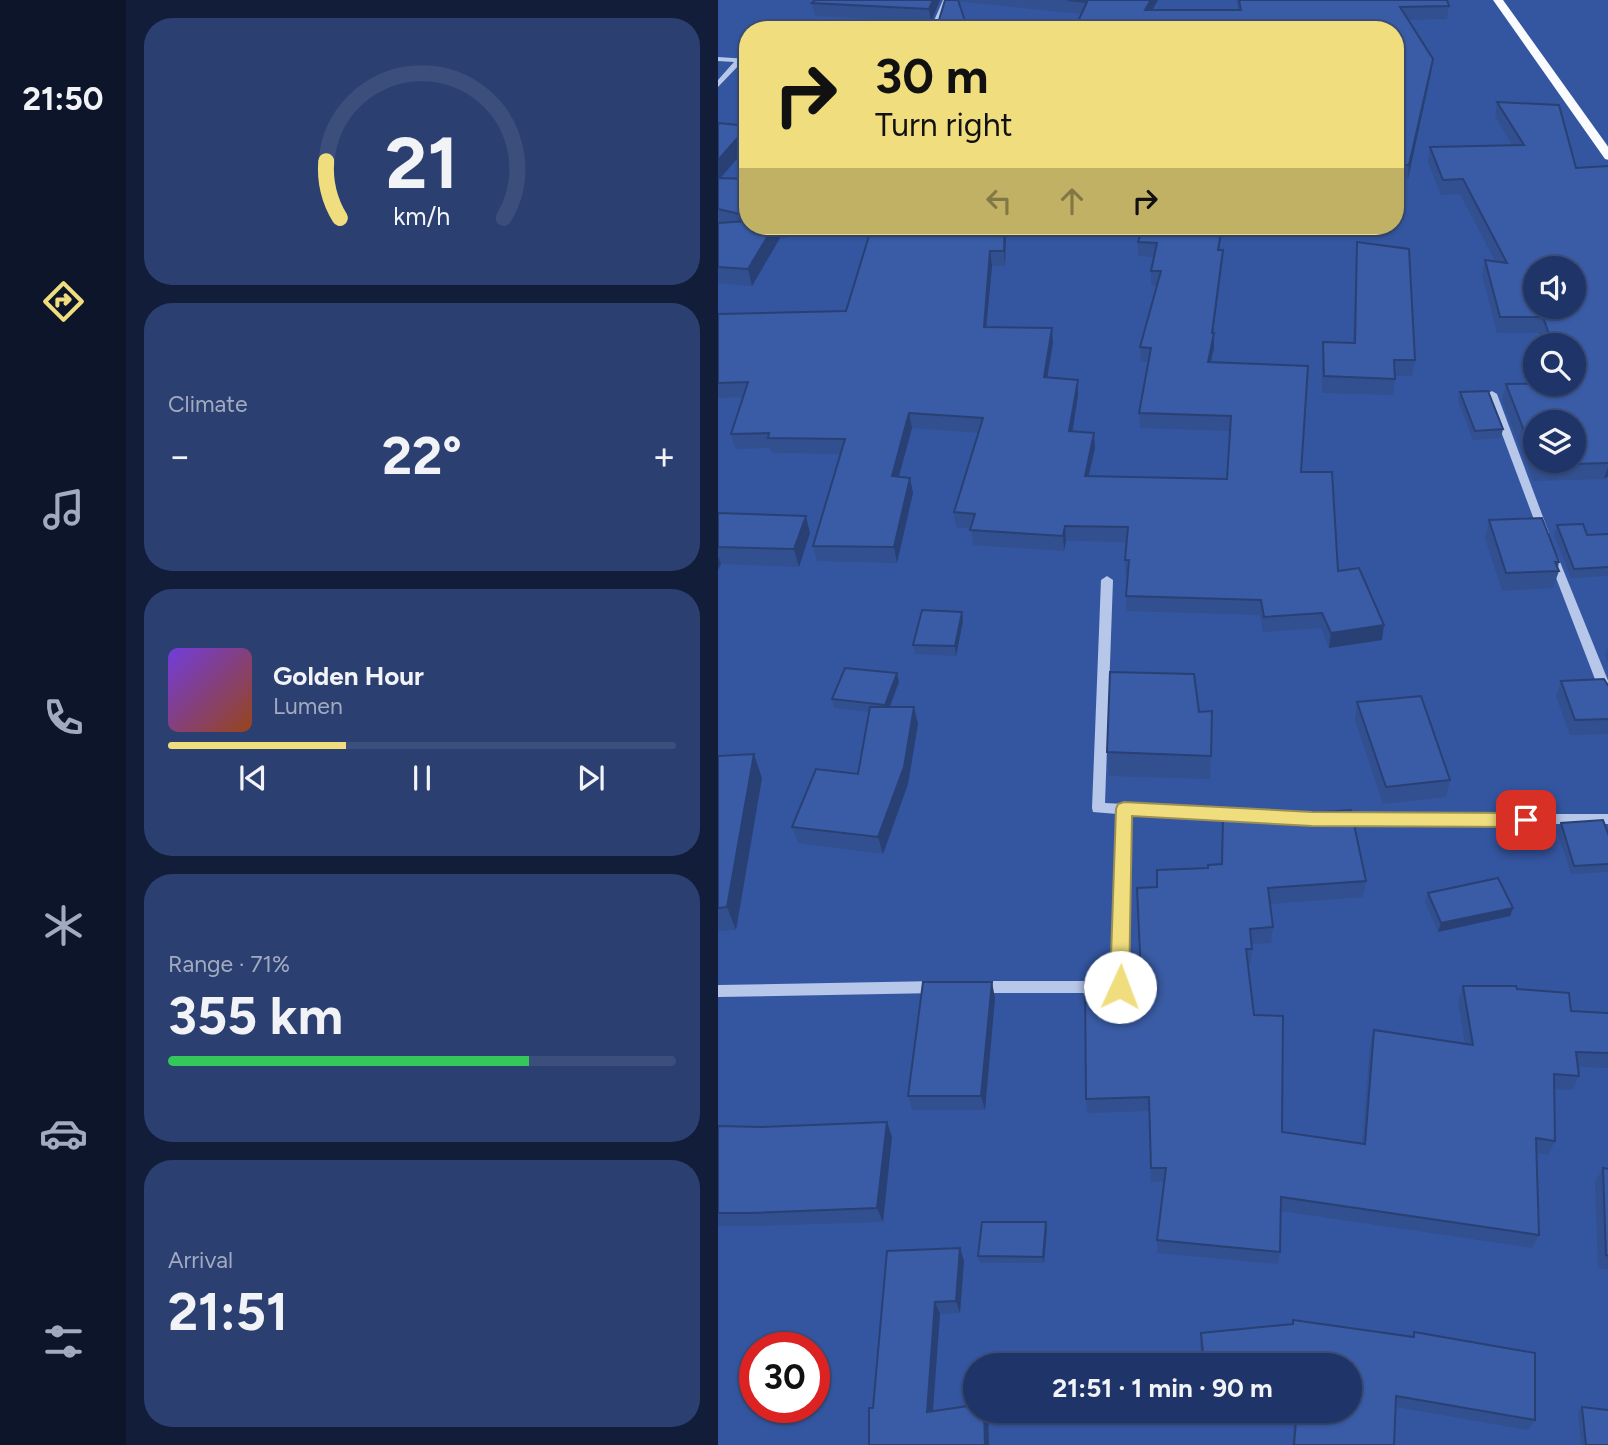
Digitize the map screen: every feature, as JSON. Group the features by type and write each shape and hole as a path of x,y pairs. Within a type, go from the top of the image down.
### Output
{"main road":[{"path":"1498,0 1609,157"}],"street":[{"path":"937,21 946,0"},
{"path":"718,59 738,61"},
{"path":"718,85 738,61"},
{"path":"1492,394 1609,700"},
{"path":"1107,580 1098,808 1286,817"},
{"path":"718,991 1120,987 1124,809"},
{"path":"1326,819 1609,819"}],"shaded area":[{"path":"718,0 1608,0 1608,1445 718,1445"}],"building":[{"path":"815,0 933,0 929,9 812,3"},
{"path":"945,0 958,0 965,21 939,21"},
{"path":"1068,0 1151,0 1145,10 1241,10 1239,0 1447,0 1449,6 1400,7 1433,59 1409,165 1404,165 1404,21 1078,21 1087,2"},
{"path":"1497,102 1559,105 1576,168 1609,166 1609,463 1586,464 1586,410 1523,410 1523,428 1506,384 1523,384 1523,396 1586,396 1586,333 1549,333 1544,319 1586,319 1586,256 1523,256 1523,317 1500,317 1485,260 1507,263 1463,179 1443,180 1430,147 1524,145"},
{"path":"718,123 739,125 739,136 718,160"},
{"path":"718,178 739,179 739,214 718,209"},
{"path":"739,222 739,235 769,235 748,269 718,267 718,223"},
{"path":"869,235 1005,235 1004,251 990,251 984,327 1052,328 1044,377 1078,380 1069,431 1094,433 1085,476 1227,479 1231,416 1139,413 1151,348 1140,347 1161,271 1151,271 1157,243 1138,242 1140,235 1220,235 1218,250 1223,250 1208,362 1308,366 1301,472 1332,472 1338,571 1359,568 1384,625 1331,633 1322,613 1264,617 1261,600 1126,596 1128,527 1065,526 1063,536 970,530 975,514 954,512 983,418 909,413 892,476 910,478 894,547 813,546 845,439 768,438 769,433 731,434 748,382 718,383 718,314 846,311"},
{"path":"1357,242 1409,249 1415,360 1394,360 1395,379 1324,376 1323,342 1355,343"},
{"path":"1488,391 1503,429 1475,431 1460,392"},
{"path":"718,513 806,516 794,549 718,547"},
{"path":"1542,518 1559,562 1555,562 1559,571 1506,573 1489,520"},
{"path":"1583,524 1587,535 1609,534 1609,567 1574,569 1557,525"},
{"path":"922,610 962,612 955,646 913,645"},
{"path":"845,668 897,673 885,705 832,699"},
{"path":"1110,672 1194,674 1199,712 1212,711 1211,756 1107,752"},
{"path":"1604,679 1609,687 1609,719 1575,720 1561,681"},
{"path":"1421,696 1450,780 1386,787 1357,702"},
{"path":"870,707 914,707 904,767 878,837 792,827 816,769 858,774"},
{"path":"754,754 727,907 718,908 718,756"},
{"path":"1351,810 1366,881 1268,888 1273,927 1250,929 1252,949 1246,949 1254,1015 1283,1016 1282,1132 1365,1144 1374,1030 1473,1045 1463,986 1516,986 1517,989 1569,993 1571,1011 1609,1013 1609,1053 1576,1052 1579,1076 1554,1074 1555,1141 1536,1138 1539,1235 1281,1197 1280,1252 1157,1240 1166,1168 1151,1168 1149,1097 1086,1099 1085,980 1119,980 1127,975 1141,975 1137,888 1157,887 1157,870 1208,868 1208,865 1222,864 1223,819"},
{"path":"1603,820 1609,836 1609,864 1574,866 1561,823"},
{"path":"1498,878 1513,908 1441,923 1428,893"},
{"path":"923,982 992,982 981,1096 908,1096"},
{"path":"887,1122 877,1208 718,1213 718,1126"},
{"path":"1603,1168 1609,1169 1609,1256 1606,1255"},
{"path":"982,1222 1046,1222 1043,1257 978,1256"},
{"path":"960,1248 956,1301 935,1302 927,1412 963,1407 963,1423 984,1423 985,1445 869,1445 869,1408 873,1408 887,1251"},
{"path":"1293,1320 1414,1337 1414,1332 1535,1353 1535,1420 1396,1396 1394,1445 1294,1445 1296,1423 1362,1423 1362,1353 1203,1353 1201,1333 1293,1324"},
{"path":"1582,1407 1609,1410 1609,1445 1586,1445"}],"route":[{"path":"1120,987 1124,809 1312,819 1526,820"}]}
